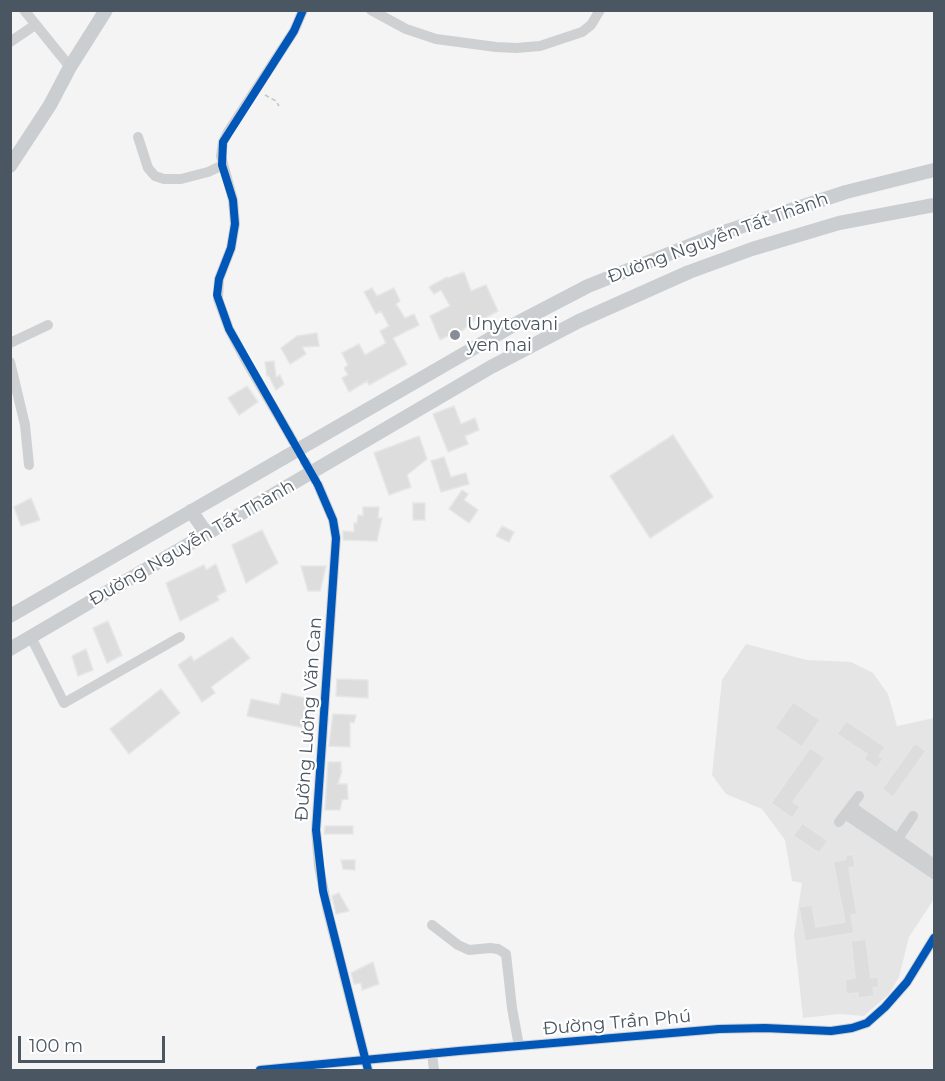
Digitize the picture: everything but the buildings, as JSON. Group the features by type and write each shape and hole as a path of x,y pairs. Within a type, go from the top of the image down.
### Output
{"main road":[{"path":"10,166 50,105 70,67 106,10"},
{"name":"Đường Nguyễn Tất Thành","path":"10,616 480,345 588,286 669,253 846,192 934,170"},
{"name":"Đường Nguyễn Tất Thành","path":"10,649 491,367 590,316 689,272 752,249 839,223 934,205"},
{"path":"480,345 491,367"},
{"path":"191,511 207,534"}],"street":[{"path":"24,10 70,67"},
{"path":"371,10 406,29 436,39 516,48 540,46 582,32 591,25 600,10"},
{"path":"289,434 240,350 218,299 219,279 231,248 235,224 233,200 223,165 223,142 294,31 303,11"},
{"path":"10,42 35,25"},
{"path":"138,137 146,164 155,176 181,179 208,172 223,165"},
{"path":"10,343 48,325"},
{"path":"10,362 25,425 29,465"},
{"name":"Đường Lương Văn Can","path":"318,485 333,520 336,538 316,830 319,866 327,908 367,1065"},
{"path":"31,637 64,703 180,637"},
{"path":"859,796 845,814 934,864"},
{"path":"896,842 913,816"},
{"path":"896,842 934,874"},
{"path":"432,925 458,945 469,950 490,948 498,949 506,954 519,1046"},
{"name":"Đường Trần Phú","path":"260,1071 367,1065 432,1053 738,1028 831,1031 852,1028 867,1023 885,1007 907,982 934,938"},
{"path":"432,1053 434,1071"}],"path":[{"path":"256,91 276,101 279,106"}],"shaded area":[{"path":"746,644 807,660 851,662 873,673 888,694 897,726 934,718 934,899 909,937 899,977 889,994 864,1016 840,1014 803,1018 794,935 802,883 792,881 785,840 762,809 726,794 712,775 722,680"}],"tunnel":[{"path":"289,434 318,485"}],"cycle path":[{"path":"303,10 294,31 223,142 222,165 233,200 235,224 231,248 219,279 217,295 229,329 318,485 333,520 336,538 316,830 323,891 368,1070"},
{"path":"260,1070 719,1029 765,1028 831,1031 852,1028 867,1023 885,1007 907,982 934,938"}],"place":[{"name":"Unytovani yen nai","path":"455,335"}]}
